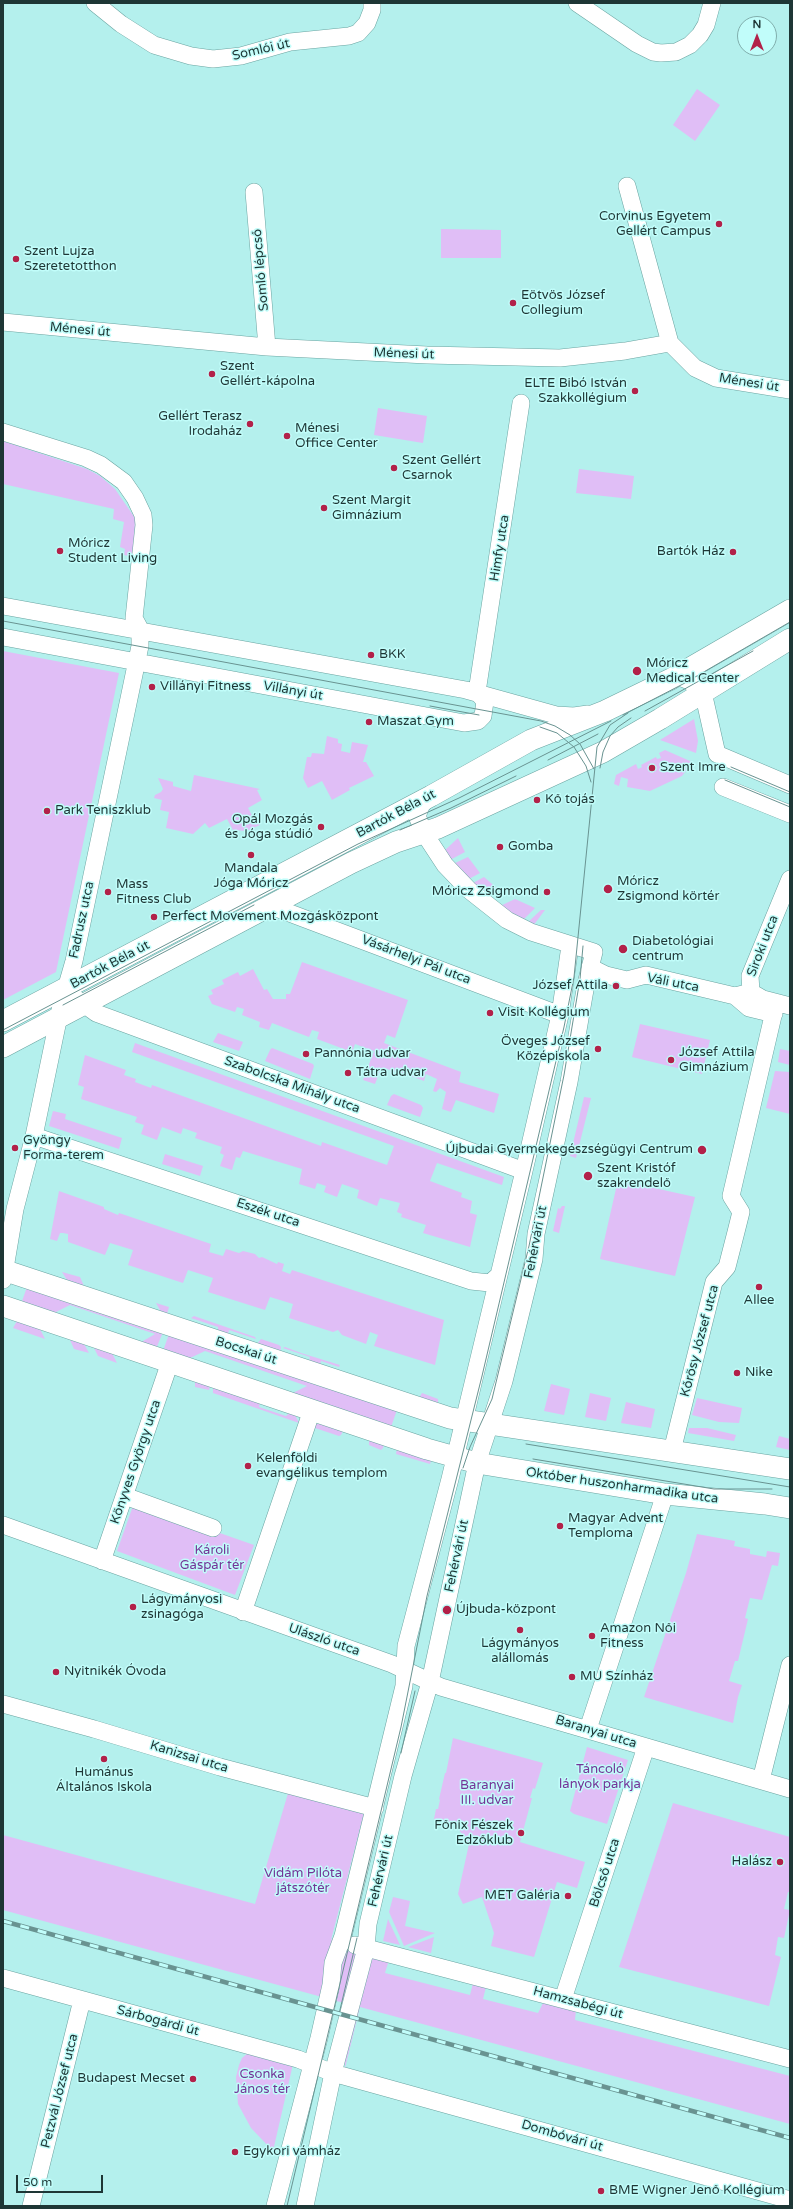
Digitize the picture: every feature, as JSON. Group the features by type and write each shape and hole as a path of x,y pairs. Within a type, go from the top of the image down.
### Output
{"main road":[{"name":"Bartók Béla út","path":"3,1021 427,798 531,740 604,711 677,676 790,610"},
{"name":"Bartók Béla út","path":"3,1047 59,1016 370,854 396,842 424,833 603,752 790,639"},
{"name":"Bocskai út","path":"4,1274 463,1422 488,1433"},
{"path":"3,1306 427,1449 456,1457"},
{"path":"488,1433 520,1428 790,1469"},
{"name":"Október huszonharmadika utca","path":"456,1457 477,1463 665,1494 790,1508"}],"street":[{"name":"Somlói út","path":"95,3 121,24 154,45 191,56 213,59 241,56 290,42 349,36 358,33 367,24 372,10 372,3"},
{"path":"577,3 637,44 653,52 662,53 676,52 690,45 700,35 706,25 712,3"},
{"path":"627,186 670,343"},
{"name":"Somló lépcső","path":"254,192 267,347"},
{"name":"Ménesi út","path":"3,322 267,347 546,358 610,352 670,343 686,360 705,374 732,381 788,387"},
{"name":"Himfy utca","path":"477,692 521,403"},
{"name":"Fadrusz utca","path":"3,432 86,458 101,465 124,482 135,498 143,515 144,524 134,618 140,629 140,646 67,988 59,1016 34,1136 15,1209 4,1274"},
{"path":"3,606 140,629 477,692 556,715 574,716 604,711"},
{"name":"Villányi út","path":"3,637 460,723 473,723 478,721 485,710 484,701 477,692"},
{"path":"677,676 684,678 703,692 717,754 790,785"},
{"path":"723,787 790,814"},
{"path":"427,798 418,816 424,833 445,865 483,903 513,923 570,946 592,960"},
{"name":"Siroki utca","path":"743,994 790,879"},
{"name":"Vásárhelyi Pál utca","path":"271,906 560,1014"},
{"path":"560,1014 570,946"},
{"name":"Váli utca","path":"592,960 606,975 627,980 646,975 743,994 780,1008"},
{"name":"Fehérvári út","path":"305,2206 333,2073 366,1948 368,1924 402,1784 430,1682 477,1463 504,1381 534,1259 536,1234 567,1090 592,960"},
{"name":"Szabolcska Mihály utca","path":"67,988 83,1004 96,1013 524,1171"},
{"name":"Kőrösy József utca","path":"672,1451 714,1282 727,1267 741,1212 731,1196 780,1008"},
{"name":"Fehérvári út","path":"275,2206 312,2064 331,1985 334,1963 342,1942 375,1808 404,1686 406,1646 456,1457 560,1014"},
{"name":"Eszék utca","path":"34,1136 471,1281 490,1284 499,1275"},
{"name":"Könyves György utca","path":"102,1561 170,1362"},
{"path":"3,1525 243,1612 312,1410"},
{"path":"456,1457 488,1433"},
{"path":"588,1729 665,1494"},
{"path":"133,1499 213,1528"},
{"name":"Ulászló utca","path":"243,1612 404,1670"},
{"path":"761,1780 790,1665"},
{"name":"Baranyai utca","path":"404,1670 447,1689 790,1789"},
{"name":"Kanizsai utca","path":"3,1704 94,1729 220,1767 375,1808"},
{"name":"Bölcső utca","path":"563,1999 646,1747"},
{"name":"Hamzsabégi út","path":"342,1942 790,2060"},
{"name":"Sárbogárdi út","path":"3,1978 312,2064 333,2073"},
{"name":"Petzvál József utca","path":"31,2206 82,2000"},
{"name":"Dombóvári út","path":"333,2073 779,2200"}],"green space":[{"path":"697,89 720,105 695,141 673,125"},
{"path":"441,229 501,230 501,258 441,258"},
{"path":"378,408 427,416 423,443 374,435"},
{"path":"3,441 87,469 100,476 115,489 135,518 134,557 124,555 125,549 120,547 124,522 113,519 114,509 3,484"},
{"path":"579,469 634,476 631,499 576,493"},
{"name":"Park Teniszklub","path":"3,651 119,673 56,972 3,1000"},
{"path":"694,719 698,741 696,753 660,740"},
{"path":"327,736 338,739 338,743 342,744 341,751 350,753 352,742 368,745 363,762 366,762 374,776 349,788 350,790 332,800 322,781 308,788 303,778 307,757 311,757 312,753 324,754"},
{"path":"665,750 692,763 682,776 650,791 627,787 628,779 621,777 619,786 614,784 616,775 636,764 638,769 642,767 641,765 656,757 657,759 661,758 659,753"},
{"path":"194,775 260,789 257,790 262,800 248,808 254,819 257,818 260,825 246,831 233,830 227,819 209,828 205,823 193,834 166,828 169,812 160,810 162,800 154,798 155,795 163,789 158,778 173,782 173,786 191,791"},
{"path":"458,838 465,852 450,860 444,851"},
{"path":"468,857 480,873 467,880 453,864"},
{"path":"484,877 498,889 487,899 471,884"},
{"path":"515,899 535,908 522,921 498,907"},
{"path":"541,910 545,910 533,926 527,923"},
{"path":"302,962 408,1000 395,1038 387,1035 384,1043 461,1072 459,1082 499,1094 494,1113 456,1100 451,1112 442,1109 446,1092 440,1088 436,1092 433,1091 437,1079 426,1074 424,1081 395,1070 393,1076 391,1075 390,1070 385,1068 380,1071 375,1084 363,1080 374,1051 355,1044 352,1052 317,1039 319,1032 312,1030 309,1037 272,1023 269,1030 259,1027 260,1022 242,1015 244,1009 237,1007 235,1012 212,1004 208,996 213,994 211,990 224,984 222,980 238,972 240,976 253,969 264,990 267,989 273,999 286,999 286,994 290,994"},
{"path":"640,1024 710,1040 702,1074 632,1057"},
{"path":"218,1033 243,1042 239,1051 213,1042"},
{"path":"135,1043 504,1177 502,1185 437,1163 430,1181 462,1193 461,1197 472,1201 470,1213 477,1215 470,1247 423,1233 426,1225 401,1217 402,1214 397,1212 400,1203 380,1198 377,1206 357,1198 359,1190 342,1184 337,1197 324,1192 326,1186 317,1183 315,1189 299,1184 302,1169 243,1151 240,1158 236,1157 232,1170 220,1166 224,1155 220,1153 222,1147 195,1138 197,1133 183,1128 181,1134 162,1127 157,1140 141,1134 144,1125 135,1122 137,1117 81,1099 84,1087 78,1085 85,1055 126,1070 124,1075 136,1079 135,1082 151,1088 152,1085 321,1146 322,1142 387,1165 394,1146 132,1052"},
{"path":"272,1048 313,1064 314,1066 310,1079 265,1061"},
{"path":"780,1049 790,1051 790,1065 778,1062"},
{"path":"775,1071 790,1072 790,1114 766,1108"},
{"path":"394,1094 421,1105 423,1108 420,1117 387,1105 391,1096"},
{"path":"584,1097 591,1098 576,1158 570,1156"},
{"path":"53,1111 66,1114 65,1119 122,1138 119,1149 49,1126"},
{"path":"165,1154 203,1166 200,1176 162,1164"},
{"path":"618,1180 695,1197 675,1276 600,1259"},
{"path":"59,1191 104,1207 104,1209 118,1215 119,1213 211,1244 209,1252 223,1256 226,1249 239,1253 243,1251 255,1254 259,1258 262,1257 277,1264 278,1262 284,1264 282,1271 290,1274 292,1270 444,1320 435,1365 374,1346 378,1335 370,1332 366,1344 342,1335 338,1330 333,1332 289,1318 293,1304 270,1297 265,1310 208,1292 213,1278 188,1270 183,1283 128,1265 133,1250 110,1243 105,1255 68,1242 68,1234 60,1233 57,1241 50,1239"},
{"path":"562,1206 565,1206 559,1233 553,1231 558,1208 560,1209"},
{"path":"62,1272 80,1277 84,1286 67,1280"},
{"path":"27,1287 163,1332 156,1349 138,1344 155,1334 70,1305 52,1314 21,1304"},
{"path":"156,1303 169,1307 167,1314 161,1312"},
{"path":"194,1316 255,1337 256,1339 229,1330 228,1334 218,1331 218,1327 191,1318"},
{"path":"17,1321 40,1329 45,1339 13,1328"},
{"path":"169,1334 397,1410 391,1427 291,1394 307,1386 205,1351 188,1359 163,1351"},
{"path":"261,1339 279,1345 281,1347 280,1352 257,1344"},
{"path":"70,1340 84,1344 89,1353 74,1349"},
{"path":"285,1347 340,1365 339,1367 321,1361 320,1365 309,1361 310,1357 283,1348"},
{"path":"94,1348 112,1353 117,1363 98,1356"},
{"path":"195,1381 210,1386 209,1390 195,1387"},
{"path":"551,1384 570,1389 564,1415 544,1411"},
{"path":"213,1387 260,1403 259,1407 286,1416 289,1413 295,1415 299,1423 213,1393"},
{"path":"422,1393 438,1399 438,1404 419,1398"},
{"path":"590,1393 611,1398 606,1421 585,1417"},
{"path":"697,1398 742,1408 739,1423 719,1422 692,1415"},
{"path":"626,1402 655,1409 651,1428 621,1423"},
{"path":"316,1424 323,1424 343,1431 339,1436 312,1427"},
{"path":"689,1428 707,1428 736,1435 734,1441 688,1433"},
{"path":"779,1436 790,1439 790,1450 776,1447"},
{"path":"369,1440 384,1445 383,1448 381,1450 369,1445"},
{"path":"397,1449 431,1461 430,1464 396,1454"},
{"name":"Károli Gáspár tér","path":"134,1503 254,1545 235,1595 117,1551"},
{"path":"697,1534 735,1541 734,1546 750,1549 750,1554 766,1557 767,1551 780,1553 778,1566 772,1565 762,1600 750,1598 745,1618 748,1619 738,1661 735,1661 729,1681 742,1685 733,1723 644,1697 686,1573"},
{"name":"Baranyai III. udvar","path":"453,1738 543,1763 535,1789 533,1788 530,1798 532,1798 520,1842 585,1862 577,1888 557,1882 534,1957 491,1946 494,1933 482,1897 463,1904 458,1894 469,1844 455,1824 434,1819 436,1809 438,1809"},
{"name":"Táncoló lányok parkja","path":"587,1747 628,1760 607,1824 574,1814 570,1811"},
{"name":"Vidám Pilóta játszótér","path":"289,1790 364,1813 331,1940 338,1932 337,1945 389,1960 385,1973 470,1995 473,1983 486,1987 483,1999 538,2013 543,2003 576,2010 575,2020 790,2076 790,2124 360,2007 345,2068 344,2003 3,1910 3,1835 255,1904"},
{"path":"673,1803 790,1837 790,1892 788,1892 784,1909 790,1910 784,1938 778,1937 775,1955 781,1957 769,2006 619,1967"},
{"path":"393,1897 410,1901 405,1926 435,1933 404,1946 389,1912"},
{"path":"388,1919 400,1945 383,1941"},
{"path":"434,1937 431,1953 408,1947"},
{"name":"Csonka János tér","path":"248,2053 293,2064 273,2151 251,2128 238,2104 236,2077 242,2058"}],"tram line":[{"path":"3,621 541,721 555,726 570,735 580,744 594,769"},
{"path":"623,715 683,684 790,622"},
{"path":"645,711 753,651"},
{"path":"430,706 479,715"},
{"path":"287,2206 401,1727 427,1596 482,1376 564,1027 574,977 597,747 610,725 628,713"},
{"path":"600,768 603,752 610,736 618,727 631,718"},
{"path":"3,1030 358,844 459,798 611,721"},
{"path":"540,727 557,733 574,747 586,766 591,782"},
{"path":"548,760 598,734"},
{"path":"731,767 790,792"},
{"path":"400,830 451,808 516,776"},
{"path":"725,780 790,807"},
{"path":"63,1005 254,905"},
{"path":"463,1468 470,1447 492,1399 529,1246 564,1075 580,979 583,946"},
{"path":"526,1444 790,1487"},
{"path":"533,1459 714,1489 772,1489"},
{"path":"401,1753 415,1691"},
{"path":"339,2014 357,1938"}],"railway":[{"path":"3,1921 790,2138"}],"place":[{"name":"Corvinus Egyetem Gellért Campus","path":"719,224"},
{"name":"Szent Lujza Szeretetotthon","path":"16,259"},
{"name":"Eötvös József Collegium","path":"513,303"},
{"name":"Szent Gellért-kápolna","path":"212,374"},
{"name":"ELTE Bibó István Szakkollégium","path":"635,391"},
{"name":"Gellért Terasz Irodaház","path":"250,424"},
{"name":"Ménesi Office Center","path":"287,436"},
{"name":"Szent Gellért Csarnok","path":"394,468"},
{"name":"Szent Margit Gimnázium","path":"324,508"},
{"name":"Móricz Student Living","path":"60,551"},
{"name":"Bartók Ház","path":"733,552"},
{"name":"BKK","path":"371,655"},
{"name":"Móricz Medical Center","path":"637,671"},
{"name":"Villányi Fitness","path":"152,687"},
{"name":"Maszat Gym","path":"369,722"},
{"name":"Szent Imre","path":"652,768"},
{"name":"Kő tojás","path":"537,800"},
{"name":"Park Teniszklub","path":"47,811"},
{"name":"Opál Mozgás és Jóga stúdió","path":"321,827"},
{"name":"Gomba","path":"500,847"},
{"name":"Mandala Jóga Móricz","path":"251,855"},
{"name":"Móricz Zsigmond körtér","path":"608,889"},
{"name":"Mass Fitness Club","path":"108,892"},
{"name":"Móricz Zsigmond","path":"547,892"},
{"name":"Perfect Movement Mozgásközpont","path":"154,917"},
{"name":"Diabetológiai centrum","path":"623,949"},
{"name":"József Attila","path":"616,986"},
{"name":"Visit Kollégium","path":"490,1013"},
{"name":"Öveges József Középiskola","path":"598,1049"},
{"name":"Pannónia udvar","path":"306,1054"},
{"name":"József Attila Gimnázium","path":"671,1060"},
{"name":"Tátra udvar","path":"348,1073"},
{"name":"Gyöngy Forma-terem","path":"15,1148"},
{"name":"Újbudai Gyermekegészségügyi Centrum","path":"702,1150"},
{"name":"Szent Kristóf szakrendelő","path":"588,1176"},
{"name":"Allee","path":"759,1287"},
{"name":"Nike","path":"737,1373"},
{"name":"Kelenföldi evangélikus templom","path":"248,1466"},
{"name":"Magyar Advent Temploma","path":"560,1526"},
{"name":"Lágymányosi zsinagóga","path":"133,1607"},
{"name":"Újbuda-központ","path":"447,1610"},
{"name":"Lágymányos alállomás","path":"520,1630"},
{"name":"Amazon Női Fitness","path":"592,1636"},
{"name":"Nyitnikék Óvoda","path":"56,1672"},
{"name":"MU Színház","path":"572,1677"},
{"name":"Humánus Általános Iskola","path":"104,1759"},
{"name":"Főnix Fészek Edzőklub","path":"521,1833"},
{"name":"Halász","path":"780,1862"},
{"name":"MET Galéria","path":"568,1896"},
{"name":"Budapest Mecset","path":"193,2079"},
{"name":"Egykori vámház","path":"235,2152"},
{"name":"BME Wigner Jenő Kollégium","path":"601,2191"}]}
